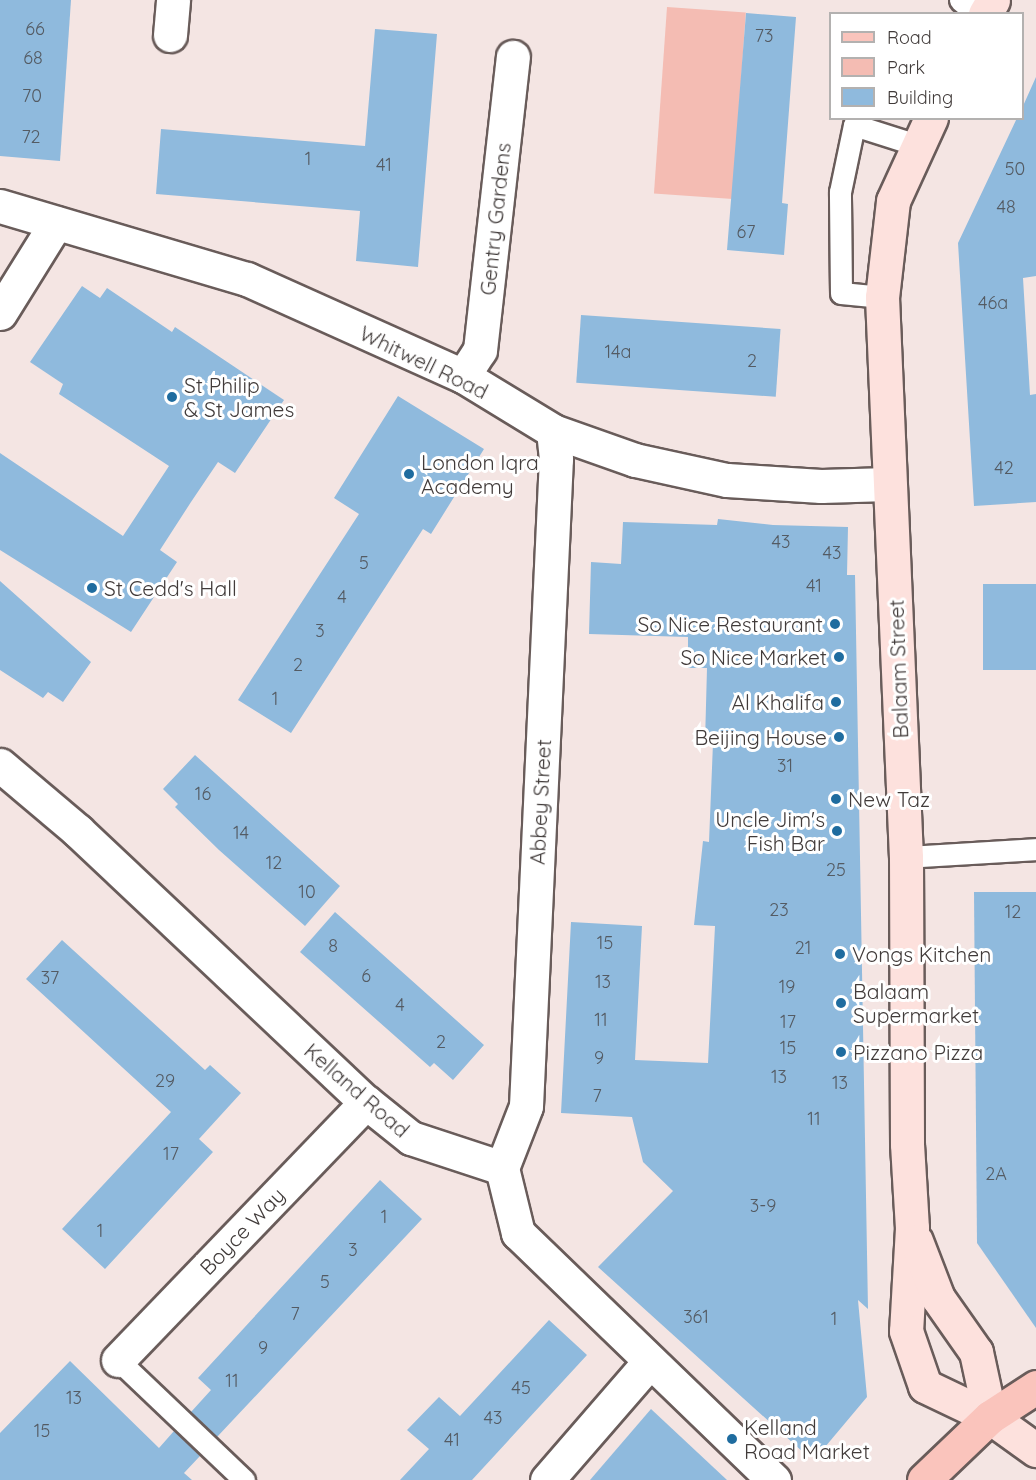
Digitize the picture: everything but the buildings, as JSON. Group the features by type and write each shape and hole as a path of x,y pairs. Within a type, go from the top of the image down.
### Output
{"main road":[{"name":"Balaam Street","path":"924,132 893,201 882,297 888,484 906,857 907,1144 912,1228 906,1331 925,1386 990,1417"},
{"name":"Balaam Street","path":"912,1228 938,1298 976,1352 990,1417"},
{"path":"924,1480 990,1417 1036,1386"},
{"path":"990,1417 1036,1450"}],"street":[{"path":"170,35 173,0"},
{"name":"Gentry Gardens","path":"463,376 480,350 513,57"},
{"name":"Whitwell Road","path":"0,206 247,279 463,376 552,431 635,460 727,480 821,486 888,484"},
{"path":"0,314 56,223"},
{"name":"Abbey Street","path":"502,1168 526,1107 556,459 552,431"},
{"name":"Kelland Road","path":"0,765 78,831 366,1102 411,1137 502,1168"},
{"name":"Boyce Way","path":"118,1360 366,1102"},
{"path":"502,1168 518,1233 774,1480"},
{"path":"547,1480 660,1371"}],"lane":[{"path":"960,0 975,12"},
{"path":"882,297 841,292 840,192 854,125 924,132"},
{"path":"906,857 1036,849"},
{"path":"118,1360 243,1480"}],"green space":[{"path":"667,7 746,13 733,199 654,194"}],"place":[{"name":"St Philip & St James","path":"172,397"},
{"name":"London Iqra Academy","path":"409,474"},
{"name":"St Cedd's Hall","path":"92,588"},
{"name":"So Nice Restaurant","path":"835,624"},
{"name":"So Nice Market","path":"839,657"},
{"name":"Al Khalifa","path":"836,702"},
{"name":"Beijing House","path":"839,737"},
{"name":"New Taz","path":"836,799"},
{"name":"Uncle Jim's Fish Bar","path":"837,831"},
{"name":"Vongs Kitchen","path":"840,954"},
{"name":"Balaam Supermarket","path":"841,1003"},
{"name":"Pizzano Pizza","path":"841,1052"},
{"name":"Kelland Road Market","path":"732,1439"}]}
